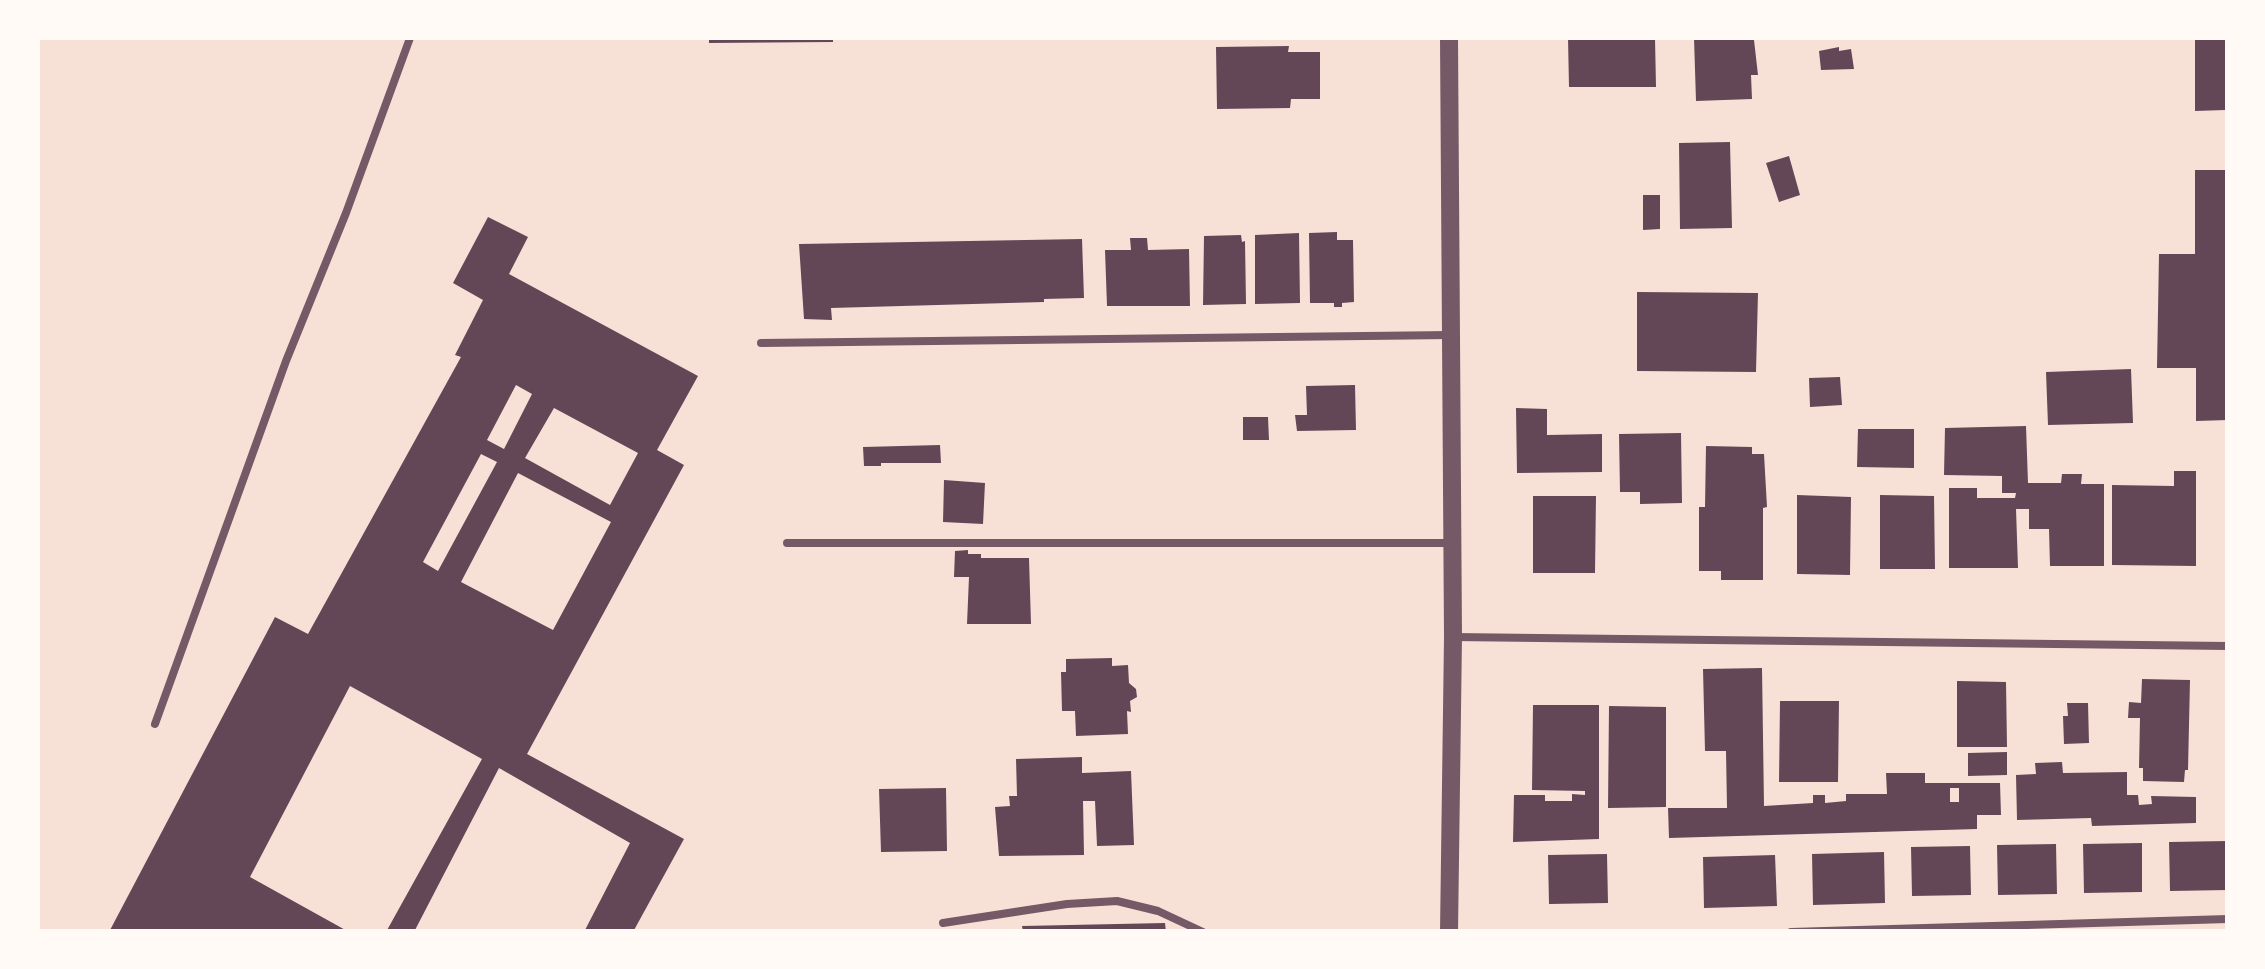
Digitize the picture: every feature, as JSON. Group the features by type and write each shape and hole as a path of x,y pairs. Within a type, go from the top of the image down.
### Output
{"street":[{"path":"1449,38 1453,637 1450,932"}],"lane":[{"path":"156,724 286,360 346,213 410,38"},
{"path":"761,343 1451,335"},
{"path":"787,542 1452,543"},
{"path":"1453,637 2228,646"},
{"path":"943,923 1067,904 1117,901 1158,911 1203,932"},
{"path":"1790,932 2228,920"}],"building":[{"path":"709,38 833,38 833,42 709,43"},
{"path":"1568,38 1655,38 1656,87 1569,87"},
{"path":"1694,38 1754,40 1758,75 1751,75 1752,99 1696,101"},
{"path":"2195,38 2228,38 2225,110 2195,111"},
{"path":"1289,46 1288,52 1320,52 1320,99 1291,99 1290,108 1217,109 1216,47"},
{"path":"1839,47 1839,51 1851,49 1854,69 1821,70 1819,51"},
{"path":"1730,142 1732,228 1680,229 1679,143"},
{"path":"1789,156 1800,195 1779,202 1766,163"},
{"path":"2195,170 2228,170 2228,420 2196,421 2196,368 2157,368 2159,254 2195,254"},
{"path":"1643,195 1660,195 1660,229 1643,230"},
{"path":"488,217 528,237 509,274 698,376 657,450 684,465 527,754 684,839 633,932 584,932 630,843 499,768 414,932 386,932 482,759 350,686 250,877 349,932 109,932 275,617 308,634 461,357 455,355 483,300 453,283","holes":["516,385 532,394 504,449 487,440","554,408 638,453 610,505 525,458","481,454 497,462 438,571 423,562","518,473 611,522 553,630 461,582"]},
{"path":"1337,232 1337,240 1353,240 1354,302 1342,303 1342,307 1310,303 1309,233"},
{"path":"1299,233 1300,303 1255,304 1255,235"},
{"path":"1241,235 1242,242 1245,241 1246,304 1203,305 1204,236"},
{"path":"1130,238 1147,238 1148,250 1189,249 1190,306 1107,306 1105,250 1131,250"},
{"path":"1082,239 1084,298 831,308 832,320 804,319 799,244"},
{"path":"1637,292 1758,293 1756,372 1637,371"},
{"path":"2131,369 2133,423 2048,425 2046,372"},
{"path":"1840,377 1842,405 1810,407 1809,378"},
{"path":"1355,385 1356,430 1297,431 1295,415 1307,415 1306,386"},
{"path":"1516,408 1547,409 1547,435 1602,434 1602,472 1517,473"},
{"path":"1243,417 1268,417 1269,440 1243,440"},
{"path":"2026,426 2028,483 2061,483 2062,474 2082,474 2081,484 2104,484 2104,566 2050,566 2049,529 2029,529 2029,509 2016,509 2018,568 1949,568 1949,488 1977,488 1977,498 2015,498 2016,493 2002,493 2002,476 1944,475 1945,428"},
{"path":"1858,429 1914,429 1914,468 1857,467"},
{"path":"1681,433 1682,503 1640,504 1640,492 1620,492 1619,434"},
{"path":"940,445 941,463 864,466 863,447"},
{"path":"1706,446 1752,447 1752,454 1764,454 1767,507 1763,508 1763,580 1721,580 1721,571 1699,571 1699,507 1705,507"},
{"path":"2174,471 2196,471 2196,566 2112,565 2112,485 2174,486"},
{"path":"944,480 985,483 983,524 943,522"},
{"path":"1797,495 1851,497 1850,575 1797,574"},
{"path":"1880,495 1934,496 1935,569 1880,569"},
{"path":"1533,496 1596,496 1595,573 1533,573"},
{"path":"968,550 968,554 981,554 981,558 1029,558 1031,624 967,624 969,577 954,577 955,551"},
{"path":"1112,658 1112,666 1128,665 1129,683 1136,689 1137,697 1130,701 1131,712 1127,711 1128,734 1076,736 1075,711 1062,711 1061,672 1066,672 1066,659"},
{"path":"1762,668 1764,806 1813,803 1813,795 1825,795 1825,803 1846,801 1846,794 1887,794 1886,773 1925,773 1925,783 2000,783 2001,815 1977,815 1977,829 1669,838 1668,808 1727,808 1726,751 1705,751 1703,669","holes":["1950,788 1959,788 1959,802 1950,802"]},
{"path":"2142,679 2190,680 2188,770 2184,782 2143,781 2143,768 2139,768 2140,718 2128,718 2129,702 2141,703"},
{"path":"1957,681 2006,682 2007,747 1957,747"},
{"path":"1780,701 1839,701 1838,782 1779,782"},
{"path":"2067,703 2088,703 2089,743 2064,744 2063,716 2068,716"},
{"path":"1533,705 1599,705 1599,839 1513,842 1514,795 1545,795 1545,801 1572,801 1572,794 1585,795 1585,791 1532,790"},
{"path":"1609,706 1666,707 1666,807 1608,808"},
{"path":"2007,752 2007,775 1968,776 1968,753"},
{"path":"1082,757 1082,773 1131,771 1134,845 1097,846 1095,801 1083,801 1084,855 999,856 995,807 1010,806 1009,796 1017,796 1016,759"},
{"path":"2062,762 2063,773 2127,772 2127,795 2138,795 2139,805 2152,804 2151,796 2196,797 2196,823 2092,826 2091,818 2017,820 2016,775 2036,774 2035,763"},
{"path":"946,788 947,851 881,852 879,789"},
{"path":"2228,841 2228,890 2170,891 2169,842"},
{"path":"2142,843 2142,892 2084,893 2083,844"},
{"path":"2056,844 2057,894 1998,895 1997,845"},
{"path":"1970,846 1971,895 1912,896 1911,847"},
{"path":"1884,852 1885,903 1813,905 1812,854"},
{"path":"1607,854 1608,903 1549,904 1548,855"},
{"path":"1775,855 1777,906 1704,908 1703,857"},
{"path":"1165,923 1166,932 1023,932 1022,926"}]}
